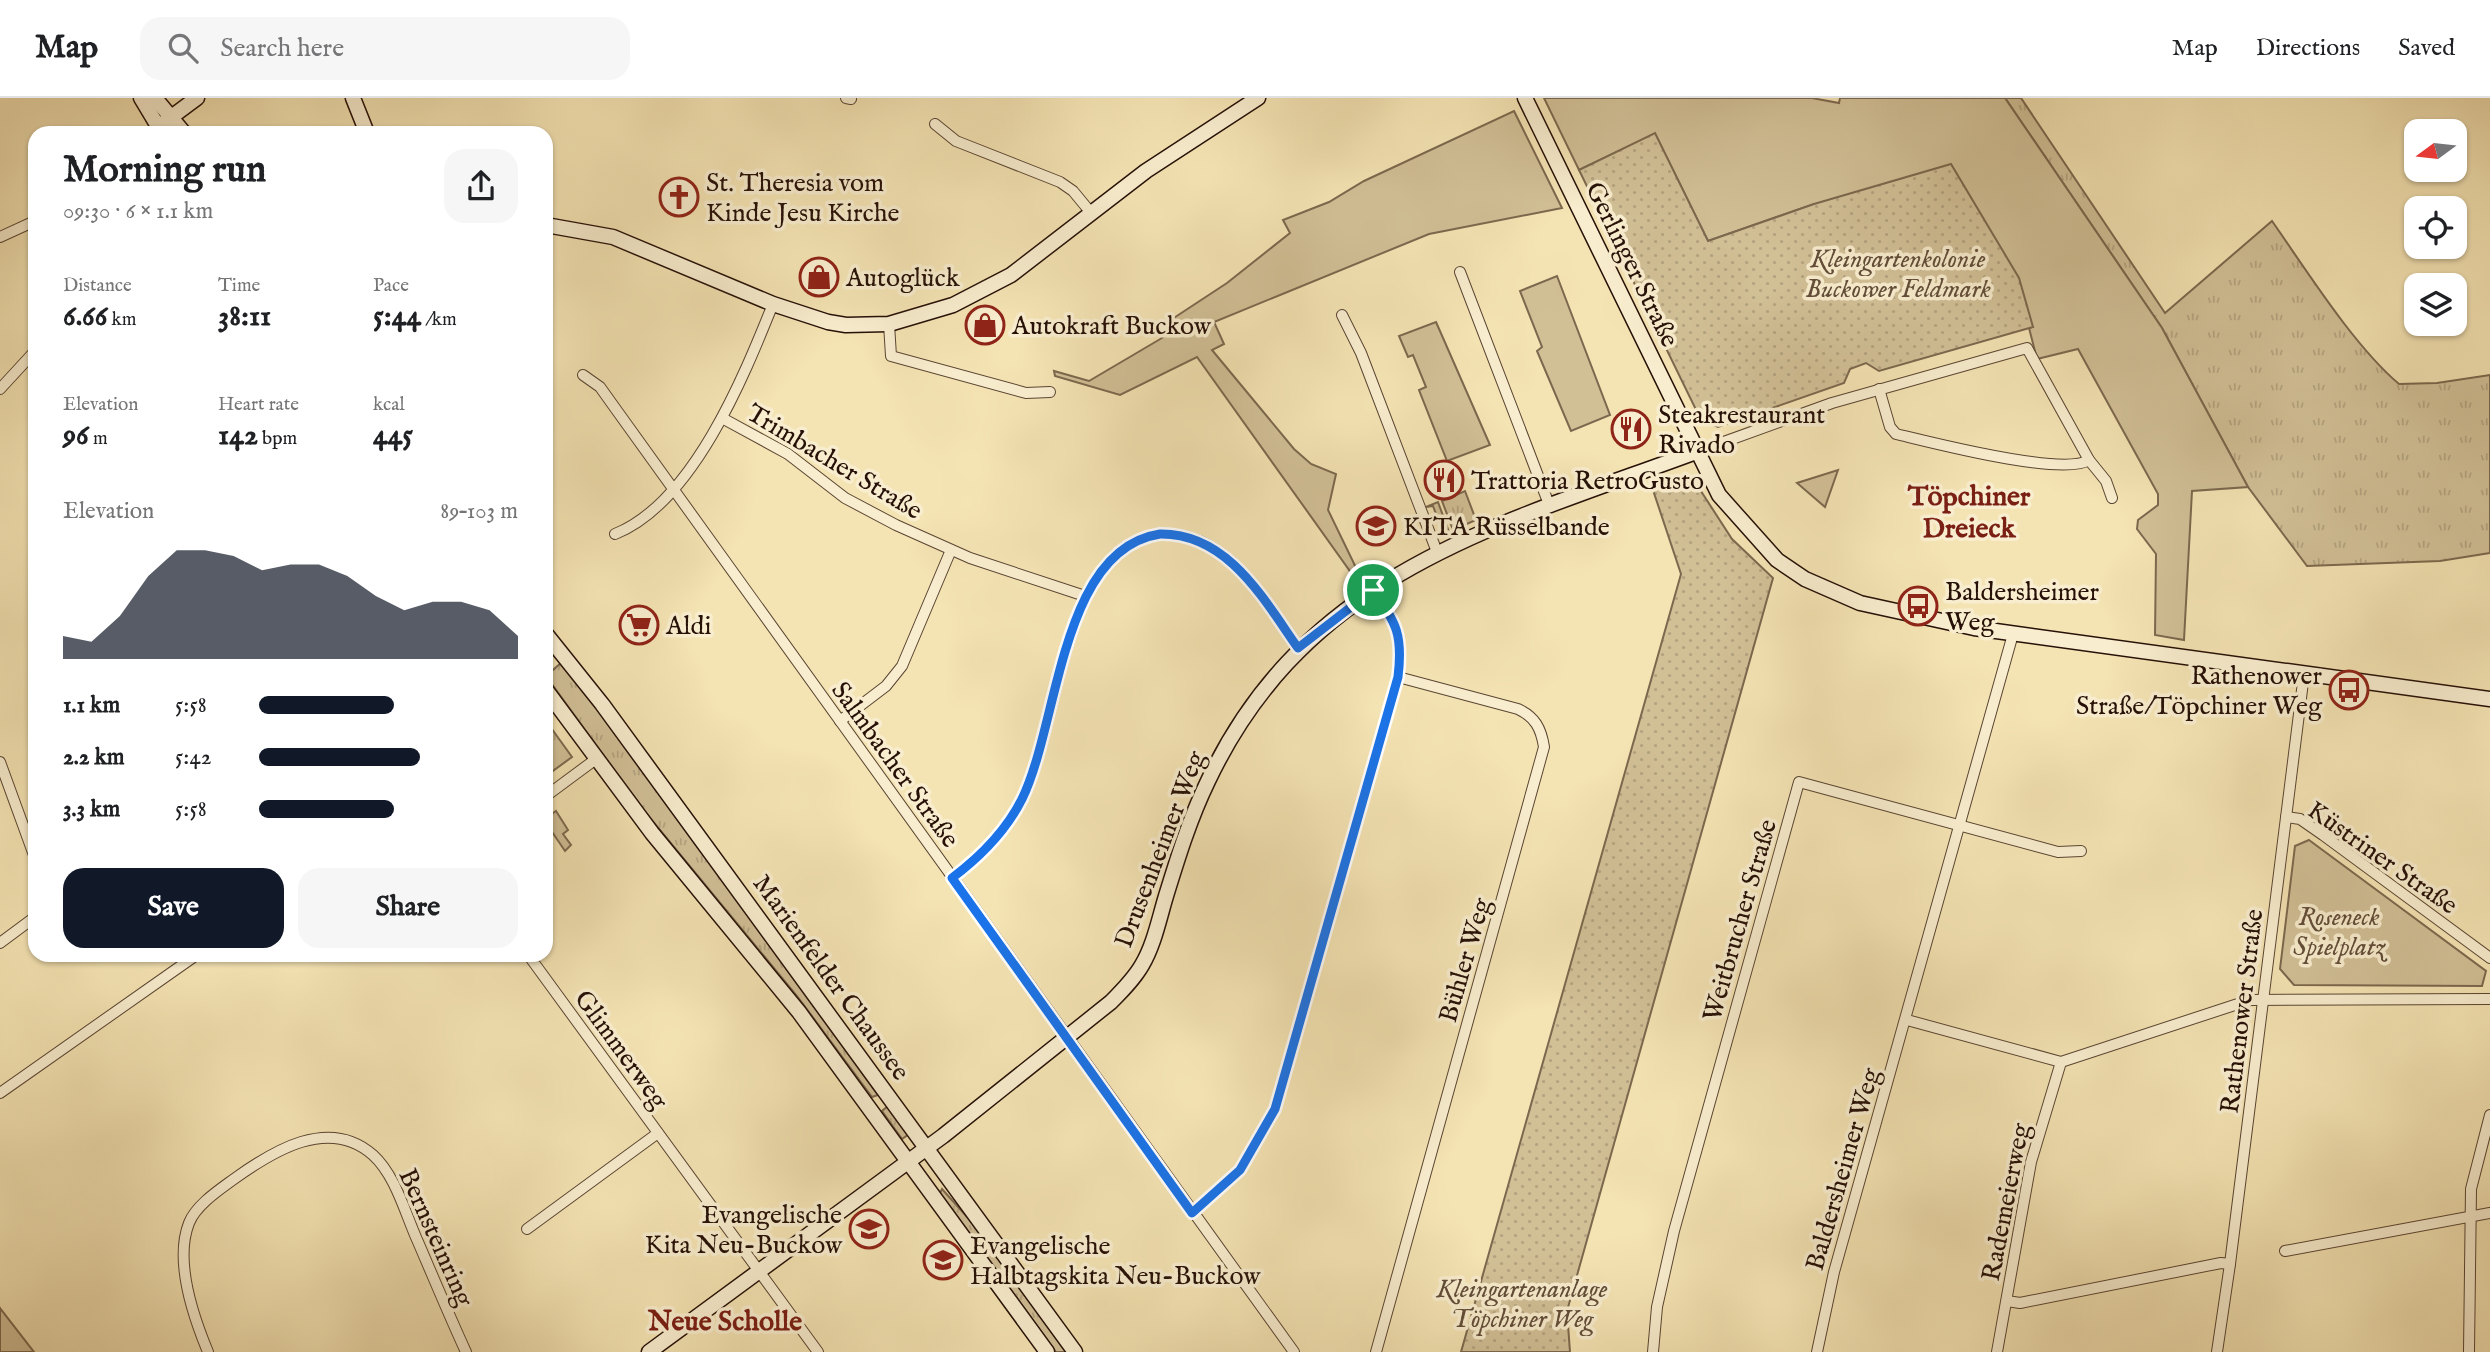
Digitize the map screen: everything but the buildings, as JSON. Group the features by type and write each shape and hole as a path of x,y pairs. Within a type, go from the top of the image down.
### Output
{"street":[{"path":"141,98 154,126"},
{"path":"156,98 179,126"},
{"path":"161,126 197,98"},
{"path":"354,98 364,126"},
{"path":"553,226 613,237 773,303 846,325 889,324 927,314 978,294 1038,257 1237,103 1258,98"},
{"name":"Gerlinger Straße","path":"1525,98 1719,495 1749,532 1777,560 1805,579 1833,594 1886,610 2013,634 2490,699"},
{"path":"935,124 956,141 1060,182 1073,191 1092,214"},
{"path":"0,237 28,223"},
{"path":"1460,272 1550,507"},
{"path":"615,534 640,522 673,489 722,418 747,369 773,303"},
{"path":"1342,315 1361,353 1437,552"},
{"path":"889,324 891,356 1026,393 1049,392"},
{"name":"Drusenheimer Weg","path":"649,1352 927,1148 1111,1002 1142,965 1191,821 1223,751 1266,685 1298,648 1373,590 1437,552 1756,428 1879,388 2027,348 2089,460 2106,481 2112,498"},
{"path":"0,389 28,359"},
{"name":"Salmbacher Straße","path":"583,375 600,387 1294,1352"},
{"path":"1879,388 1890,427 1896,434 1980,453 2053,463 2083,464 2089,460"},
{"name":"Trimbacher Straße","path":"722,418 788,454 853,503 951,550 1085,596"},
{"path":"952,878 985,850 1021,800 1034,769 1085,596 1104,565 1127,545 1154,535 1183,536 1204,543 1232,562 1298,648"},
{"path":"840,721 880,691 902,666 951,550"},
{"path":"1192,1213 1240,1170 1275,1109 1398,677 1400,636 1394,620 1373,590"},
{"name":"Baldersheimer Weg","path":"1817,1352 1834,1272 1962,824 2013,634"},
{"name":"Marienfelder Chaussee","path":"553,647 610,715 1075,1352"},
{"name":"Rathenower Straße","path":"2217,1352 2304,674"},
{"name":"Bühler Weg","path":"1376,1352 1545,747 1539,725 1530,715 1518,709 1398,677"},
{"name":"Marienfelder Chaussee","path":"553,700 673,860 793,1004 1047,1352"},
{"path":"553,791 596,759"},
{"path":"0,762 28,839"},
{"name":"Weitbrucher Straße","path":"1653,1352 1657,1307 1674,1231 1799,782 2058,852 2081,851"},
{"name":"Küstriner Straße","path":"2286,817 2300,819 2490,958"},
{"path":"0,943 28,922"},
{"path":"0,1093 186,962"},
{"name":"Glimmerweg","path":"532,962 818,1352"},
{"path":"1907,1020 2061,1062 2243,1003 2263,999 2490,999"},
{"name":"Rademeierweg","path":"1997,1352 2031,1162 2061,1062"},
{"path":"2469,1352 2468,1217 2471,1189 2490,1115"},
{"name":"Glimmerweg","path":"527,1229 658,1133"},
{"name":"Bernsteinring","path":"208,1352 188,1283 183,1247 189,1220 220,1189 257,1163 278,1150 318,1138 353,1143 379,1161 401,1201 466,1352"},
{"path":"2285,1251 2490,1213"},
{"path":"2007,1301 2020,1303 2221,1263 2230,1264"}],"green space":[{"path":"1544,98 1812,98 1839,103 1840,98 2005,98 2162,328 2248,487 2192,491 2184,640 2155,635 2156,554 2137,529 2138,520 2158,505 2158,494 2078,349 2037,359 2029,328 2032,327 1814,204 1708,241 1655,134 1579,170"},
{"path":"2005,98 2021,98 2165,313 2272,221 2348,329 2399,384 2437,383 2490,375 2490,553 2440,561 2307,566 2248,487 2162,328"},
{"path":"1514,111 1562,208 1429,234 1214,322 1224,344 1212,350 1294,449 1311,464 1336,474 1328,510 1361,578 1357,581 1197,357 1120,395 1055,376 1054,371 1089,381 1162,338 1157,329 1227,283 1290,233 1283,220 1329,202 1364,181"},
{"name":"Kleingartenkolonie Buckower Feldmark","path":"1655,133 1708,241 1814,204 1951,164 2019,278 2033,327 1879,371 1866,363 1850,369 1844,383 1718,427 1701,420 1579,170"},
{"path":"1557,276 1610,415 1571,431 1537,351 1542,347 1520,291"},
{"path":"1436,322 1490,445 1447,461 1419,390 1426,387 1413,355 1408,357 1399,336"},
{"path":"1838,470 1825,507 1797,483"},
{"name":"Kleingartenanlage Töpchiner Weg","path":"1678,477 1697,485 1732,539 1773,578 1567,1311 1570,1352 1461,1352 1681,574 1652,487"},
{"path":"1465,491 1476,520 1453,530 1442,501"},
{"path":"1438,502 1449,532 1437,537 1435,533 1442,530 1433,506 1426,507"},
{"path":"561,663 588,694 878,1095 872,1097 797,996 641,807 553,686 553,670"},
{"path":"553,731 572,757 553,771"},
{"path":"556,811 568,830 563,834 571,845 565,851 553,833 553,813"},
{"name":"Roseneck Spielplatz","path":"2309,840 2486,971 2482,986 2294,985 2280,969 2295,846"},
{"path":"888,1106 909,1134 902,1139 882,1111"},
{"path":"942,1189 977,1228 1069,1352 1056,1352 940,1193"},
{"path":"0,1308 34,1352 0,1352"}],"place":[{"name":"St. Theresia vom Kinde Jesu Kirche","path":"679,197"},
{"name":"Autoglück","path":"819,277"},
{"name":"Autokraft Buckow","path":"985,325"},
{"name":"Steakrestaurant Rivado","path":"1631,429"},
{"name":"Trattoria RetroGusto","path":"1444,480"},
{"name":"KITA Rüsselbande","path":"1376,526"},
{"name":"Baldersheimer Weg","path":"1918,606"},
{"name":"Aldi","path":"639,625"},
{"name":"Rathenower Straße/Töpchiner Weg","path":"2349,690"},
{"name":"Evangelische Kita Neu-Buckow","path":"869,1229"},
{"name":"Evangelische Halbtagskita Neu-Buckow","path":"943,1260"}],"district":[{"name":"Töpchiner Dreieck","path":"1969,511"},
{"name":"Neue Scholle","path":"725,1320"}],"route":[{"path":"1160,534 1194,538 1204,543 1232,562 1248,579 1298,648 1373,590 1394,620 1400,636 1398,677 1275,1109 1265,1131 1240,1170 1220,1191 1192,1213 952,878 985,850 1004,828 1021,800 1034,769 1080,608 1090,585 1104,565 1127,545 1160,534"}]}
